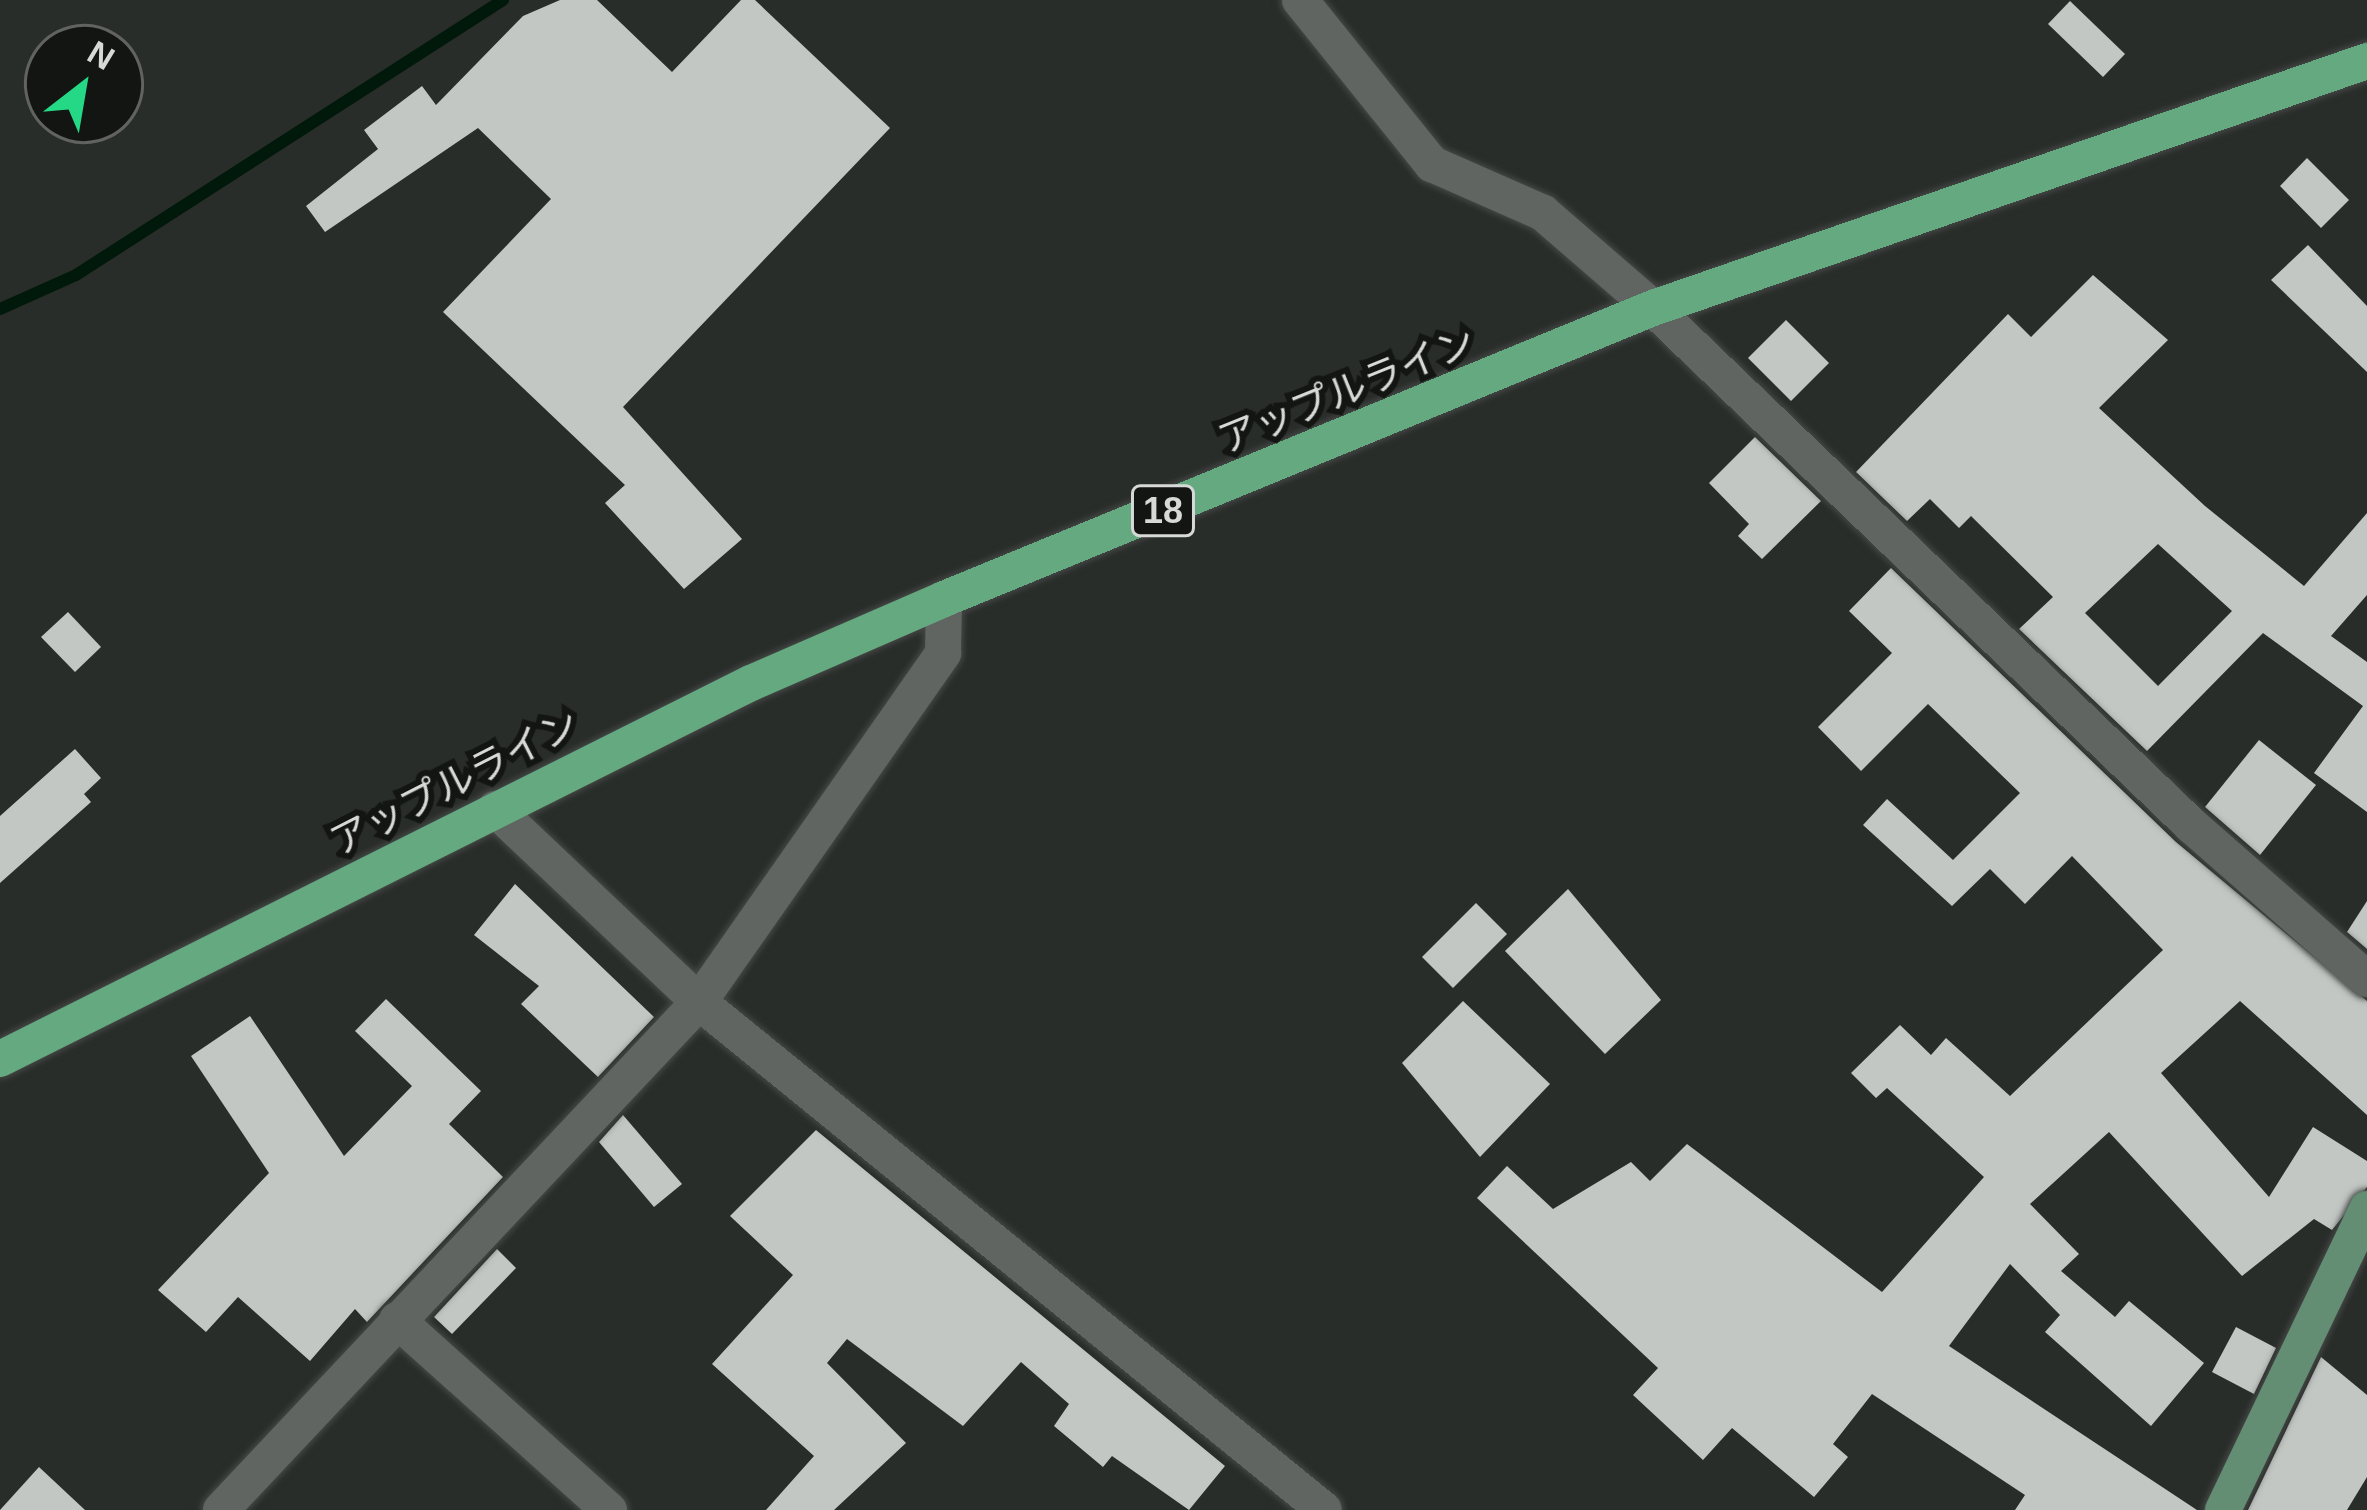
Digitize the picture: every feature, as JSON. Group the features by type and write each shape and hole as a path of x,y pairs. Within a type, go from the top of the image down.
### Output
{"highway":[{"name":"アップルライン","path":"0,1059 495,809 944,599 1653,308 2367,61"}],"main road":[{"path":"2223,1510 2367,1209"}],"street":[{"path":"1300,0 1432,164 1543,214 1653,308 2367,979"},
{"path":"221,1510 698,1001 943,653 944,599"},
{"path":"495,809 698,1001 1324,1510"},
{"path":"397,1320 609,1510"}],"building":[{"path":"560,0 597,0 672,72 741,0 755,0 890,128 623,407 742,539 684,589 605,503 625,485 443,312 551,199 478,128 325,232 306,206 378,149 364,130 422,86 436,105 523,16"},
{"path":"2070,1 2125,54 2103,77 2048,24"},
{"path":"2307,158 2349,200 2321,228 2280,186"},
{"path":"2308,245 2367,306 2367,372 2271,280"},
{"path":"2093,275 2168,340 2099,408 2205,506 2304,586 2367,513 2367,595 2331,636 2367,662 2367,812 2314,773 2363,706 2263,633 2147,751 2019,629 2053,597 1971,516 1959,528 1930,499 1907,521 1856,472 2008,314 2031,337","holes":["2158,544 2232,611 2158,686 2085,613"]},
{"path":"1786,320 1829,363 1791,401 1748,358"},
{"path":"1755,437 1821,501 1762,559 1738,536 1749,524 1709,483"},
{"path":"1891,568 2176,842 2367,1001 2367,1115 2240,1001 2161,1073 2269,1197 2313,1127 2367,1161 2367,1187 2332,1230 2314,1219 2242,1276 2109,1132 2030,1204 2079,1254 2061,1271 2115,1317 2129,1301 2204,1363 2151,1426 2045,1332 2060,1315 2010,1264 1949,1346 2197,1510 2015,1510 2025,1495 1872,1394 1833,1444 1848,1457 1814,1497 1732,1428 1703,1460 1633,1395 1658,1368 1477,1198 1507,1166 1553,1209 1631,1162 1650,1181 1687,1144 1882,1292 1984,1177 1887,1088 1876,1098 1851,1073 1900,1025 1931,1055 1946,1038 2010,1096 2163,950 2072,856 2025,904 1990,869 1952,906 1863,825 1887,799 1953,860 2020,793 1928,704 1861,771 1818,727 1892,653 1849,611"},
{"path":"68,612 101,647 75,672 41,637"},
{"path":"2259,740 2316,785 2260,855 2205,807"},
{"path":"75,749 101,778 84,794 91,802 0,883 0,816"},
{"path":"515,884 654,1017 598,1077 521,1004 539,986 474,935"},
{"path":"1568,889 1661,1000 1605,1054 1505,951"},
{"path":"2367,901 2367,949 2347,932"},
{"path":"1476,903 1507,934 1453,988 1422,957"},
{"path":"386,999 481,1091 449,1124 503,1177 367,1322 355,1309 310,1361 238,1297 206,1332 158,1290 269,1173 191,1056 250,1016 344,1156 412,1086 355,1031"},
{"path":"1463,1001 1550,1084 1480,1157 1402,1063"},
{"path":"623,1115 682,1184 654,1207 599,1142"},
{"path":"816,1130 1225,1466 1189,1510 1112,1456 1103,1467 1054,1426 1069,1404 1021,1362 963,1426 847,1339 827,1363 906,1443 834,1510 766,1510 814,1456 712,1364 793,1275 730,1216"},
{"path":"497,1249 516,1268 452,1334 434,1317"},
{"path":"2236,1327 2276,1348 2254,1394 2212,1372"},
{"path":"2321,1357 2367,1395 2367,1477 2347,1510 2248,1510"},
{"path":"39,1467 85,1510 0,1510"}],"waterway":[{"path":"0,309 76,275 503,0"}]}
